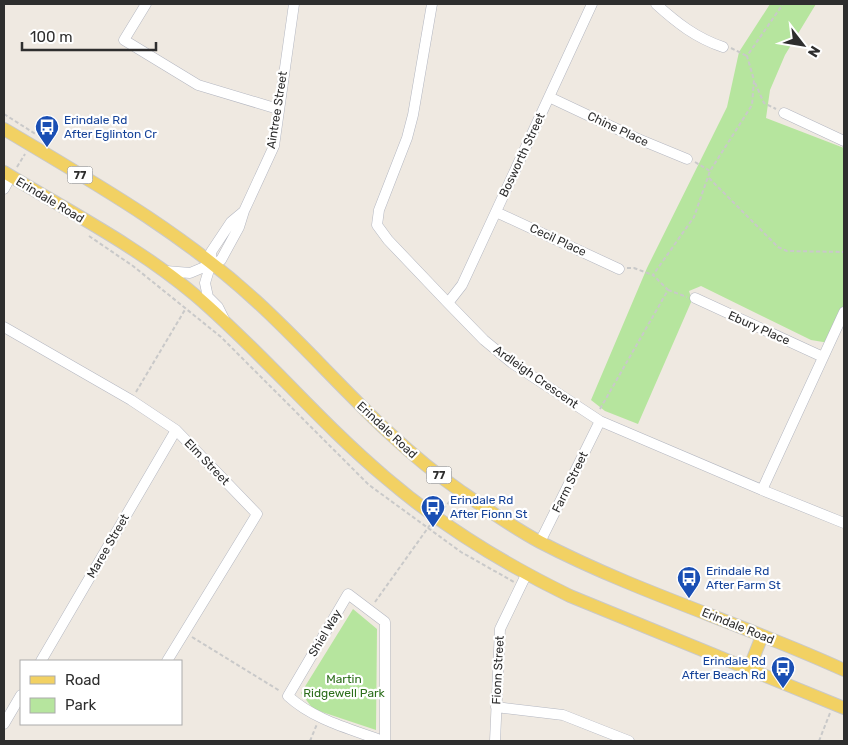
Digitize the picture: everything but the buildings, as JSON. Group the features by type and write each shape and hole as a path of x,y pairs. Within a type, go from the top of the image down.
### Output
{"main road":[{"name":"Erindale Road","path":"4,129 150,218 211,263 272,316 378,425 425,465 459,490 540,542 620,580 844,670"},
{"name":"Erindale Road","path":"8,174 163,270 224,320 359,454 403,492 523,580 570,596 839,706"},
{"path":"749,669 762,636"}],"street":[{"path":"146,4 124,40 198,85 278,109"},
{"name":"Aintree Street","path":"163,270 190,273 221,260 239,227 244,210 274,146 294,4"},
{"name":"Ardleigh Crescent","path":"432,4 408,138 379,210 377,225 388,240 484,340 512,363 598,419 762,490 844,523"},
{"name":"Bosworth Street","path":"448,303 462,285 592,4"},
{"path":"656,4 680,26 705,41 723,47"},
{"name":"Chine Place","path":"549,97 636,138 688,159"},
{"path":"784,113 844,140"},
{"path":"4,189 8,174"},
{"name":"Cecil Place","path":"496,212 619,269"},
{"path":"211,263 205,290 218,307 224,320"},
{"name":"Ebury Place","path":"695,298 823,357"},
{"path":"762,490 844,312"},
{"name":"Elm Street","path":"4,328 131,400 176,430 257,514 168,660"},
{"name":"Farm Street","path":"540,542 598,419"},
{"name":"Maree Street","path":"42,660 176,430"},
{"name":"Fionn Street","path":"494,741 500,628 523,580"},
{"name":"Shiel Way","path":"348,594 369,610 385,622 384,741 320,717 301,708 288,696 348,594"},
{"path":"4,724 20,697"},
{"path":"496,707 563,715 628,741"}],"path":[{"path":"747,56 782,4"},
{"path":"723,47 736,49 747,56 754,80 764,103 784,113"},
{"path":"653,275 694,216 710,171 752,105 754,80"},
{"path":"688,159 710,171"},
{"path":"709,178 778,247 787,251 844,252"},
{"path":"86,233 133,266 186,308 282,396 369,485 461,552 523,580"},
{"path":"619,269 634,268 653,275 668,290 695,298"},
{"path":"598,419 668,290"},
{"path":"131,400 186,308"},
{"path":"369,610 427,528 459,490"},
{"path":"184,633 288,696"},
{"path":"819,741 839,706"},
{"path":"310,741 320,717"}],"green space":[{"path":"770,4 816,4 785,55 770,90 766,118 844,148 844,310 829,343 811,340 701,286 689,291 692,300 638,424 605,411 591,400 647,268 727,107 739,52"},
{"name":"Martin Ridgewell Park","path":"353,609 377,629 376,730 313,709 301,693"}],"place":[{"name":"Erindale Rd After Eglinton Cr","path":"47,148"},
{"name":"Erindale Rd After Fionn St","path":"433,528"},
{"name":"Erindale Rd After Farm St","path":"689,599"},
{"name":"Erindale Rd After Beach Rd","path":"783,689"}]}
